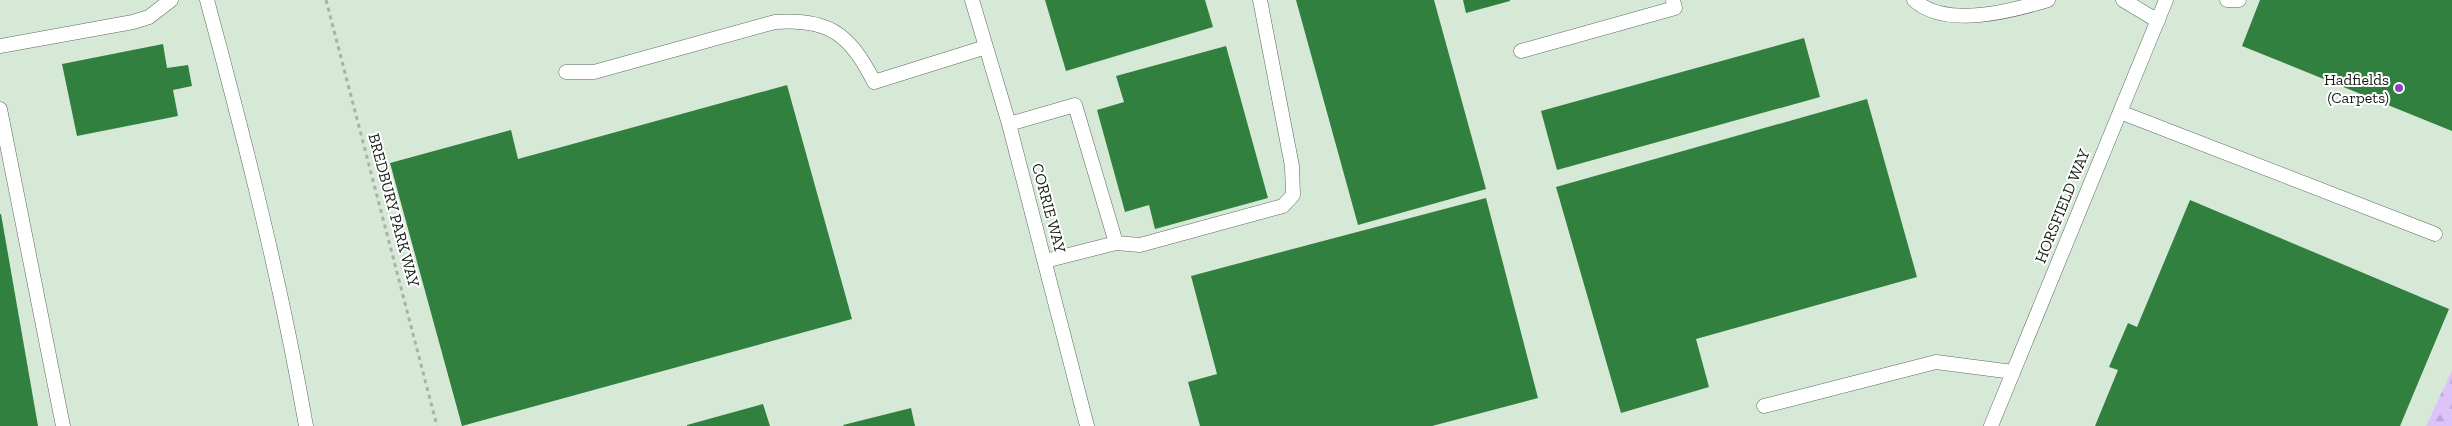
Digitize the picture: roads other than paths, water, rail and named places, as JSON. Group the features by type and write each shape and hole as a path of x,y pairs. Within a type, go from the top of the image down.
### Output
{"lane":[{"path":"0,46 133,22 149,17 171,0"},
{"path":"207,0 250,161 306,426"},
{"name":"CORRIE WAY","path":"972,0 1009,124 1046,261 1087,426"},
{"path":"1046,261 1116,243 1140,245 1260,213 1283,206 1293,195 1292,166 1260,0"},
{"path":"1521,51 1675,8 1673,0"},
{"path":"1914,0 1919,5 1947,14 1982,15 2020,9 2048,0"},
{"path":"2123,0 2158,21"},
{"name":"HORSFIELD WAY","path":"1991,426 2166,0"},
{"path":"2228,0 2239,0"},
{"path":"566,72 594,72 775,22 796,20 824,25 847,41 863,60 874,82 986,47"},
{"path":"1009,124 1075,105 1116,243"},
{"path":"0,109 63,426"},
{"path":"2120,112 2435,234"},
{"path":"1764,406 1936,362 2014,372"}],"place":[{"name":"Hadfields (Carpets)","path":"2399,88"}]}
